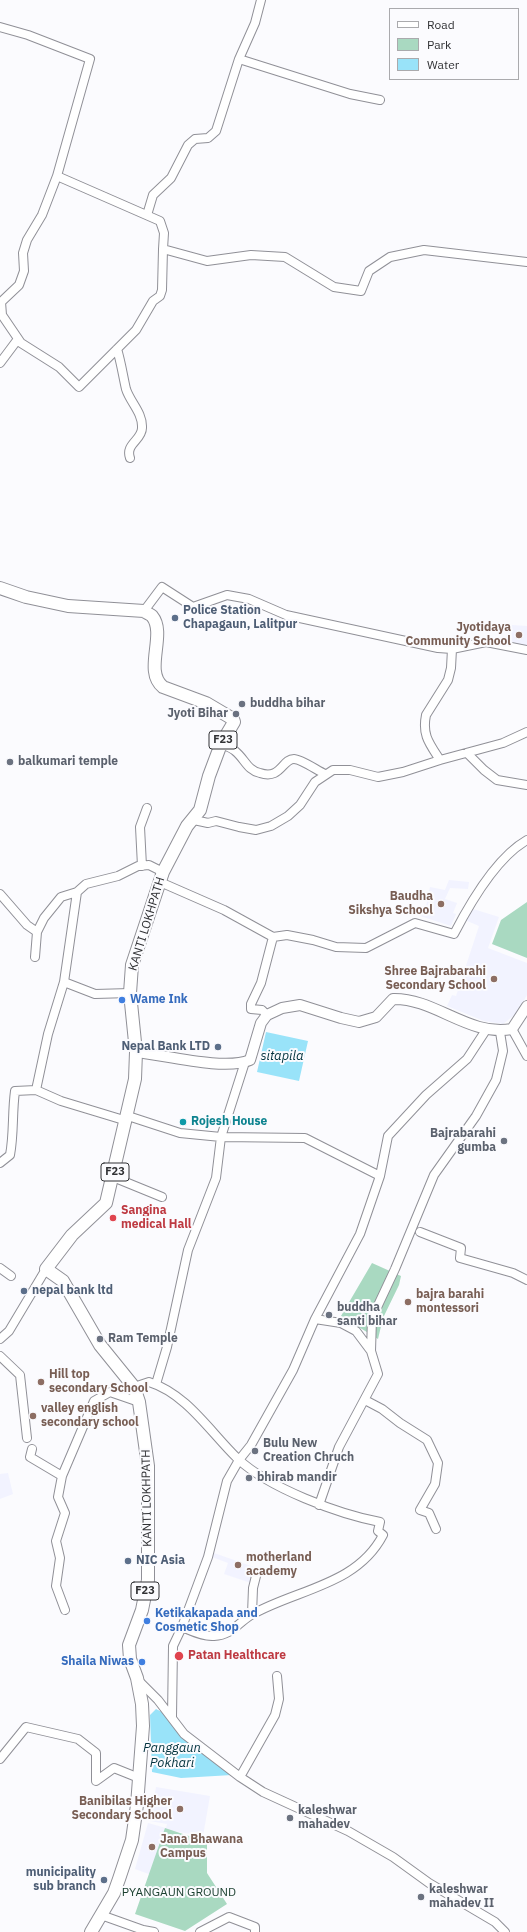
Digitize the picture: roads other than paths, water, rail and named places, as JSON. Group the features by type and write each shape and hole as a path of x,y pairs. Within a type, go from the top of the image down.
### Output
{"main road":[{"path":"0,588 26,597 68,606 144,611"},
{"name":"KANTI LOKHPATH","path":"91,1932 114,1893 132,1840 143,1726 142,1704 137,1678 130,1659 129,1645 142,1610 148,1580 148,1466 139,1402 134,1387 100,1345 63,1282 46,1269 72,1235 106,1202 113,1178 135,1079 136,1052 130,993 132,965 161,877 184,831 194,820 200,810 209,776 221,744 233,725 233,719 206,703 164,687 156,678 156,626 152,616 144,611"}],"street":[{"path":"147,215 153,195 171,178 188,145 195,139 208,138 216,131 239,59 255,23 262,0"},
{"path":"0,27 28,35 90,59 57,176 42,215 23,252 24,271 19,285 1,302 2,315 21,343 58,367 80,387 136,330 153,302 160,296 162,290 164,233 160,221 57,176"},
{"path":"239,59 350,94 380,100"},
{"path":"163,250 206,261 252,255 285,256 334,287 360,291 369,271 390,257 424,250 527,262"},
{"path":"0,363 18,339"},
{"path":"118,349 126,390 137,409 142,426 142,431 129,448 130,458"},
{"path":"144,611 162,587 192,607 228,595 249,599 286,615 452,649 486,642 527,650"},
{"path":"440,760 424,734 424,722 426,715 448,680 451,668 452,649"},
{"path":"194,820 208,823 216,821 256,830 271,826 288,816 300,805 315,782 333,770 339,769 378,777 403,772 440,760 503,743 527,732"},
{"path":"221,744 235,750 250,769 261,774 278,772 290,760 296,758 325,774"},
{"path":"467,753 484,770 498,780 527,785"},
{"path":"142,866 140,827 147,808"},
{"path":"35,957 37,932 44,918 62,897 77,892 86,884 118,876 129,870 149,865 161,877 273,937 287,935 313,940 336,947 366,948 415,923 454,934 466,910 487,881 514,848 527,840"},
{"path":"36,1090 48,1034 64,982 77,892"},
{"path":"0,894 27,925 37,932"},
{"path":"266,1015 262,1010 251,1009 251,1004 261,983 273,937"},
{"path":"64,982 94,994 130,993"},
{"path":"136,1052 222,1064 245,1062 250,1060 261,1023 266,1015 282,1008 300,1005 359,1022 376,1018 393,999 402,999 430,1008 486,1030 500,1032 512,1030 527,1006"},
{"path":"172,1718 173,1646 182,1627 208,1557 227,1481 239,1460 251,1445 293,1370 315,1319 360,1234 380,1176 388,1136 426,1095 467,1059 486,1030"},
{"path":"512,1030 527,1056"},
{"path":"318,1505 339,1448 358,1409 365,1400 378,1374 371,1351 372,1318 396,1269 434,1175 476,1116 496,1080 503,1051 500,1032"},
{"path":"156,1384 167,1347 188,1250 216,1178 221,1137 245,1062"},
{"path":"0,1162 10,1155 13,1135 12,1112 15,1091 36,1090 61,1101 180,1133 221,1137 305,1138 380,1176"},
{"path":"113,1178 162,1197"},
{"path":"420,1232 461,1248 460,1258 513,1272 527,1280"},
{"path":"0,1268 11,1276"},
{"path":"0,1339 9,1331 46,1269"},
{"path":"315,1319 341,1323 356,1331 371,1351"},
{"path":"0,1356 20,1374 28,1438"},
{"path":"134,1387 149,1382 156,1384 178,1396 239,1460 276,1484 318,1505 354,1517 380,1522 378,1531 383,1535 376,1550 358,1566 335,1580 252,1614 229,1633 213,1636 182,1627"},
{"path":"65,1610 56,1586 60,1558 56,1541 65,1512 58,1497 62,1476 94,1401 110,1392 139,1402"},
{"path":"365,1400 382,1409 400,1423 427,1440 438,1463 435,1484 420,1510 429,1513 436,1529"},
{"path":"32,1449 30,1457 62,1476"},
{"path":"252,1614 253,1588 257,1572"},
{"path":"240,1777 275,1715 279,1700 276,1676"},
{"path":"137,1678 158,1700 184,1734 240,1777 263,1792 348,1831 387,1854 429,1883 495,1922 505,1932"},
{"path":"0,1759 26,1727 78,1739 96,1753 96,1781 114,1768 139,1778"},
{"path":"101,1914 143,1930 154,1932"},
{"path":"200,1932 229,1917 255,1927 255,1932"}],"water":[{"name":"sitapila","path":"266,1032 308,1041 299,1081 257,1072"},
{"name":"Panggaun Pokhari","path":"156,1709 168,1715 232,1775 181,1778 152,1772 150,1715"}],"place":[{"name":"Police Station Chapagaun, Lalitpur","path":"175,618"},
{"name":"Jyotidaya Community School","path":"519,635"},
{"name":"buddha bihar","path":"242,704"},
{"name":"Jyoti Bihar","path":"236,714"},
{"name":"balkumari temple","path":"10,762"},
{"name":"Baudha Sikshya School","path":"441,904"},
{"name":"Shree Bajrabarahi Secondary School","path":"494,979"},
{"name":"Wame Ink","path":"122,1000"},
{"name":"Nepal Bank LTD","path":"218,1047"},
{"name":"Rojesh House","path":"183,1122"},
{"name":"Bajrabarahi gumba","path":"504,1141"},
{"name":"Sangina medical Hall","path":"113,1218"},
{"name":"nepal bank ltd","path":"24,1291"},
{"name":"bajra barahi montessori","path":"408,1302"},
{"name":"buddha santi bihar","path":"329,1315"},
{"name":"Ram Temple","path":"100,1339"},
{"name":"Hill top secondary School","path":"41,1382"},
{"name":"valley english secondary school","path":"33,1416"},
{"name":"Bulu New Creation Chruch","path":"255,1451"},
{"name":"bhirab mandir","path":"249,1478"},
{"name":"NIC Asia","path":"128,1561"},
{"name":"motherland academy","path":"238,1565"},
{"name":"Ketikakapada and Cosmetic Shop","path":"147,1621"},
{"name":"Patan Healthcare","path":"179,1656"},
{"name":"Shaila Niwas","path":"142,1662"},
{"name":"Banibilas Higher Secondary School","path":"180,1809"},
{"name":"kaleshwar mahadev","path":"290,1818"},
{"name":"Jana Bhawana Campus","path":"152,1847"},
{"name":"municipality sub branch","path":"104,1880"},
{"name":"kaleshwar mahadev II","path":"421,1897"}],"park label":[{"name":"PYANGAUN GROUND","path":"179,1893"}]}
